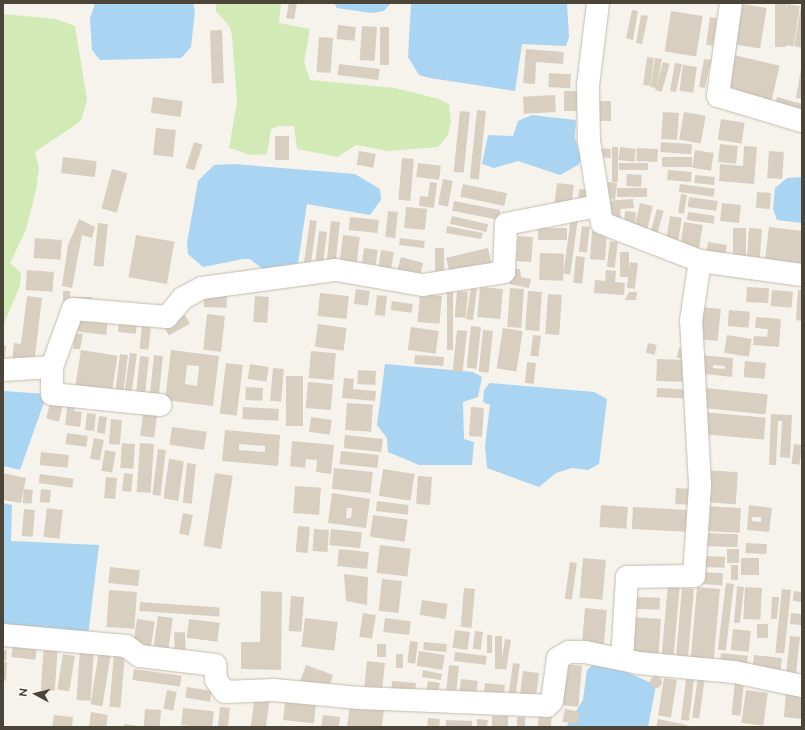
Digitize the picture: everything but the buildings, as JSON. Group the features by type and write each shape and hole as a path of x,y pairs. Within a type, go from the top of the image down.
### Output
{"street":[{"path":"598,3 588,86 589,141 597,206 602,223 700,261 802,276"},
{"path":"731,3 718,96 802,121"},
{"path":"160,405 52,394 52,367 73,309 167,317 183,298 202,288 336,270 423,285 504,272 506,224 597,206"},
{"path":"622,659 627,577 694,576 700,485 691,321 700,261"},
{"path":"3,370 52,367"},
{"path":"3,635 126,646 140,656 215,665 216,680 225,692 274,690 360,698 547,706 552,701 558,658 569,652 585,652 622,659 734,672 802,686"}],"green space":[{"path":"216,3 281,3 279,23 310,29 304,62 310,80 395,88 439,99 449,104 451,122 448,135 438,147 388,151 356,145 338,157 297,149 294,126 279,126 271,129 267,154 251,155 229,148 237,102 232,36 230,27 216,11"},
{"path":"3,14 56,19 75,26 87,100 81,121 35,152 39,168 36,190 26,230 10,263 21,273 20,286 3,326"}],"water":[{"path":"95,3 193,3 195,11 191,47 181,58 100,60 92,50 90,19"},
{"path":"334,3 391,3 384,11 371,13 337,8"},
{"path":"411,3 567,3 569,37 566,46 522,44 515,91 430,78 419,75 408,57"},
{"path":"532,115 576,120 575,137 581,160 578,165 560,175 518,161 494,168 482,164 488,135 513,136 518,121"},
{"path":"234,164 355,174 380,189 381,200 370,215 307,204 298,263 291,267 264,270 250,259 243,259 203,267 188,254 187,243 198,181 214,165"},
{"path":"802,177 802,223 777,220 773,209 775,188 787,178"},
{"path":"385,364 473,372 482,377 478,397 463,402 464,439 474,442 472,465 419,465 388,452 387,438 377,425"},
{"path":"490,383 594,392 607,399 599,464 588,470 572,468 556,473 539,487 487,468 485,446 490,405 483,402 484,390"},
{"path":"3,391 47,394 20,470 3,466"},
{"path":"3,503 12,505 11,541 99,545 88,636 3,627"},
{"path":"599,660 656,685 648,727 566,727 583,700 587,670"}]}
